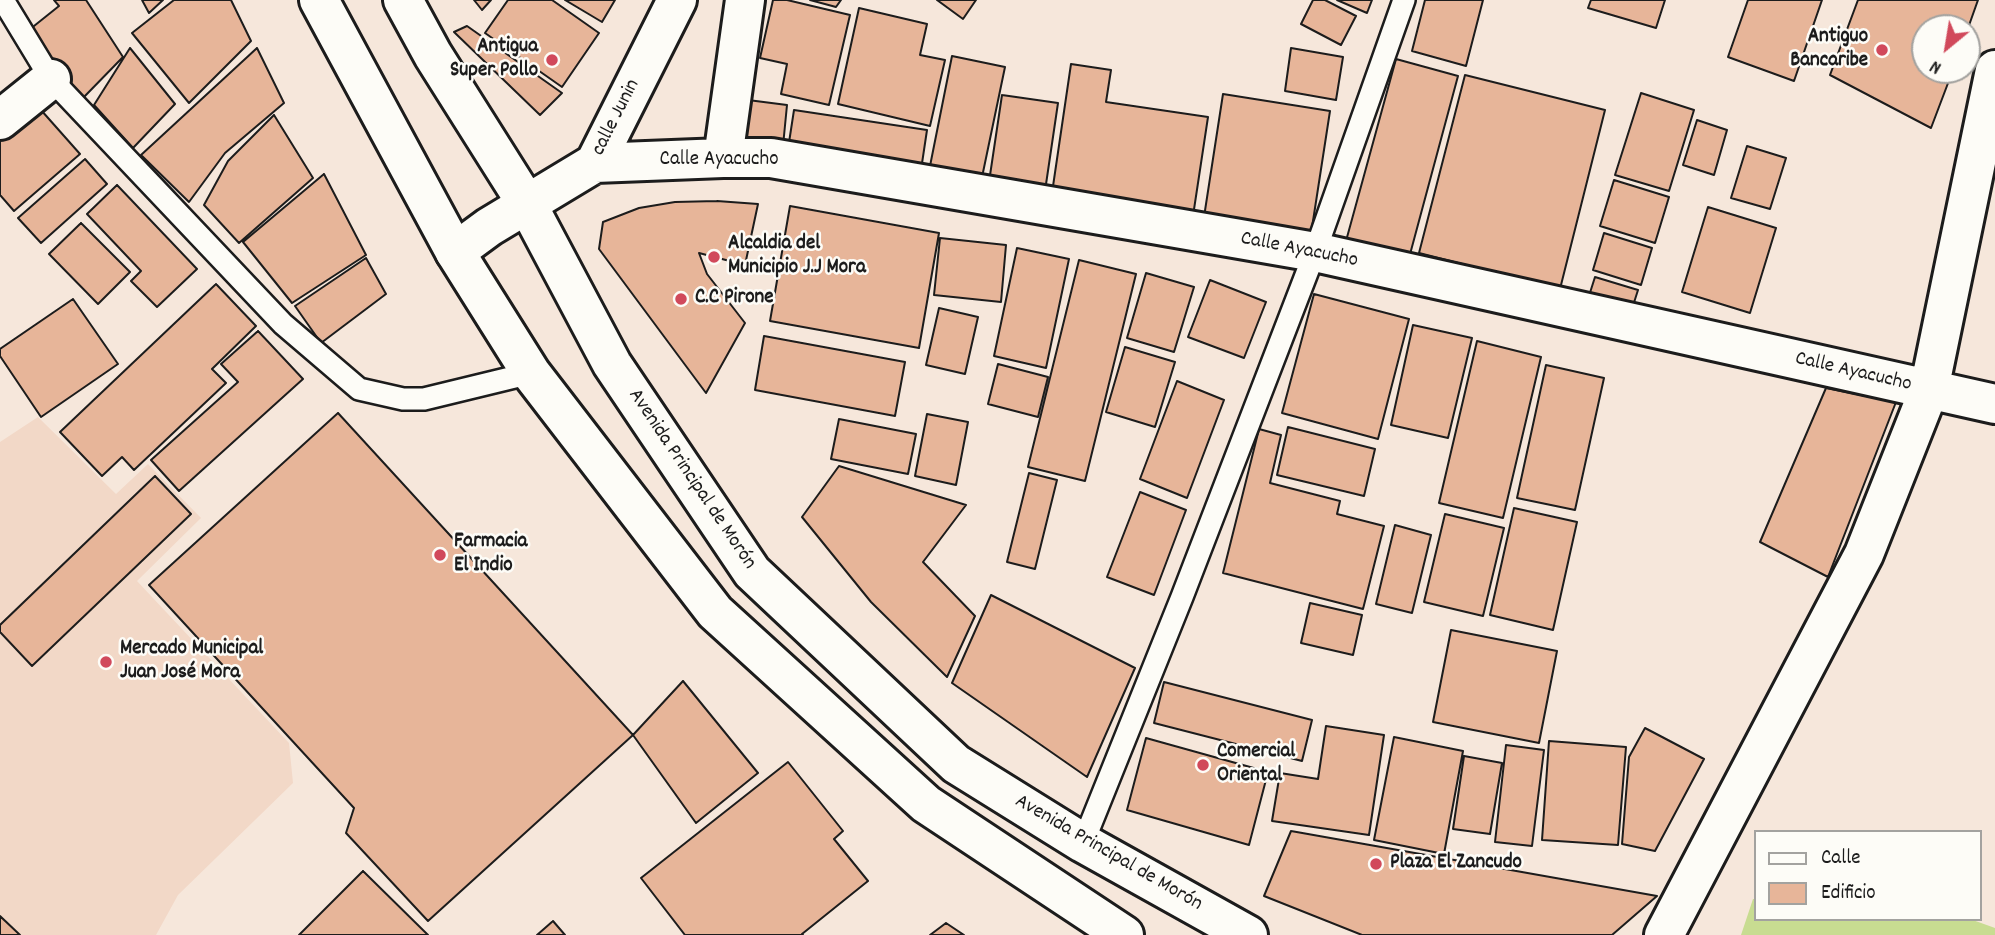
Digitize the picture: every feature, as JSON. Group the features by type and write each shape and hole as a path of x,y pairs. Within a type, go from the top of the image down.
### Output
{"street":[{"path":"319,0 455,252 531,373 715,612 926,804 1124,935"},
{"name":"Avenida Principal de Morón","path":"403,0 433,55 527,204 612,364 752,572 956,764 1083,843 1248,935"},
{"name":"calle Junin","path":"455,252 489,227 595,163 677,0"},
{"path":"723,158 745,0"},
{"path":"1664,935 1864,554 1929,390 1995,70"},
{"path":"0,120 51,79"},
{"name":"Calle Ayacucho","path":"595,163 771,158 1315,252 1995,404"}],"lane":[{"path":"3,0 51,79 283,324 359,389 403,399 424,399 531,373"},
{"path":"1083,843 1182,597 1315,252 1404,0"}],"shaded area":[{"name":"Mercado Municipal Juan José Mora","path":"38,417 116,494 148,464 201,518 137,581 289,743 293,783 178,895 156,935 0,935 0,442"}],"green space":[{"path":"1753,899 1754,921 1976,921 1995,928 1995,935 1741,935"}],"building":[{"path":"54,0 86,0 123,57 83,98 29,30 59,6"},
{"path":"142,0 163,0 149,13"},
{"path":"174,0 231,0 251,41 189,103 132,33"},
{"path":"474,0 491,0 482,10"},
{"name":"Antigua Super Pollo","path":"508,0 552,0 599,33 562,87 485,33"},
{"path":"565,0 615,0 602,22"},
{"path":"773,0 787,0 850,15 829,105 781,94 787,64 760,58"},
{"path":"810,0 841,0 836,7"},
{"path":"937,0 976,0 963,19"},
{"path":"1313,0 1325,0 1356,16 1341,45 1301,24"},
{"path":"1337,0 1372,0 1367,13"},
{"path":"1425,0 1483,0 1466,66 1412,51"},
{"path":"1591,0 1665,0 1656,28 1588,8"},
{"path":"1748,0 1822,0 1794,81 1728,57"},
{"name":"Antiguo Bancaribe","path":"1858,0 1978,0 1973,14 1911,14 1911,84 1948,84 1931,128 1830,75"},
{"path":"859,8 927,24 920,55 945,60 930,126 838,104"},
{"path":"467,26 562,93 540,115 454,32"},
{"path":"130,48 175,104 133,148 94,105"},
{"path":"257,48 284,103 225,153 189,202 141,155"},
{"path":"1291,48 1343,57 1336,100 1285,91"},
{"path":"952,56 1005,67 981,182 929,171"},
{"path":"1396,59 1458,76 1409,258 1346,241"},
{"path":"1071,64 1111,70 1106,102 1208,117 1193,216 1052,193"},
{"path":"1465,75 1605,110 1560,289 1419,253"},
{"path":"1641,93 1694,110 1669,191 1615,175"},
{"path":"1223,94 1330,111 1311,234 1204,217"},
{"path":"1002,95 1058,103 1045,191 989,182"},
{"path":"748,100 787,105 783,146 744,142"},
{"path":"33,101 80,154 14,211 0,195 0,130"},
{"path":"794,110 927,130 921,170 788,149"},
{"path":"274,115 313,178 239,243 204,205 228,161"},
{"path":"1697,120 1727,130 1714,175 1683,165"},
{"path":"1747,146 1786,158 1770,209 1731,198"},
{"path":"85,159 107,184 41,243 18,218"},
{"path":"324,174 366,255 292,303 243,242"},
{"path":"1614,180 1669,197 1655,243 1600,226"},
{"path":"117,185 197,269 157,307 131,281 141,271 87,214"},
{"name":"C.C Pirone","path":"675,202 758,204 745,265 699,253 707,274 745,323 706,393 599,249 603,222 639,208"},
{"path":"790,206 939,233 919,348 770,321"},
{"path":"1708,207 1776,228 1750,313 1682,292"},
{"path":"81,223 130,272 98,304 49,254"},
{"path":"1604,233 1652,248 1641,285 1593,270"},
{"path":"940,238 1006,245 1001,302 934,295"},
{"path":"1017,248 1069,259 1046,368 994,356"},
{"path":"366,258 386,294 321,343 295,306"},
{"path":"1079,260 1136,274 1085,481 1028,467"},
{"path":"1146,273 1194,287 1174,352 1127,338"},
{"path":"1595,277 1638,290 1631,312 1588,299"},
{"path":"1210,280 1266,302 1244,358 1188,337"},
{"path":"216,284 256,326 212,369 226,383 134,470 122,457 102,476 60,432"},
{"path":"1314,294 1409,319 1378,439 1282,413"},
{"path":"73,299 118,364 41,417 0,356 0,349"},
{"path":"939,308 978,317 965,374 926,365"},
{"path":"1413,325 1472,338 1448,438 1391,425"},
{"path":"258,331 303,379 179,491 151,460 238,382 221,364"},
{"path":"764,336 905,362 895,416 755,390"},
{"path":"1477,341 1541,357 1503,518 1439,503"},
{"path":"1125,347 1175,362 1155,427 1106,412"},
{"path":"998,364 1048,377 1038,417 988,404"},
{"path":"1546,365 1604,378 1575,510 1517,498"},
{"path":"1177,381 1224,400 1187,498 1140,479"},
{"path":"1826,388 1896,402 1828,577 1760,542"},
{"path":"338,413 633,735 428,921 346,833 354,808 149,585"},
{"path":"927,414 968,422 956,485 915,476"},
{"path":"839,419 916,434 908,474 831,459"},
{"path":"1288,427 1375,449 1364,496 1277,475"},
{"path":"1259,429 1281,435 1270,483 1340,501 1337,514 1384,526 1363,609 1223,573"},
{"path":"839,466 966,505 923,562 975,616 947,677 871,602 802,517"},
{"path":"1029,473 1057,480 1035,569 1007,562"},
{"path":"155,476 191,514 32,666 0,632 0,625"},
{"path":"1140,492 1186,510 1154,595 1107,577"},
{"path":"1514,508 1577,522 1553,630 1490,615"},
{"path":"1445,514 1504,528 1483,616 1424,602"},
{"path":"1395,525 1431,535 1412,613 1376,604"},
{"path":"991,595 1135,668 1087,777 952,683"},
{"path":"1310,603 1362,615 1353,655 1301,643"},
{"path":"1451,630 1557,651 1539,743 1433,722"},
{"path":"683,681 758,773 696,823 633,735"},
{"path":"1164,682 1312,720 1302,761 1154,723"},
{"path":"1326,726 1384,735 1369,835 1272,821 1280,773 1318,779"},
{"path":"1645,728 1704,759 1655,851 1622,844 1629,757"},
{"path":"1394,737 1463,751 1444,854 1374,840"},
{"path":"1146,738 1268,772 1249,845 1127,810"},
{"path":"1549,741 1626,747 1618,845 1542,840"},
{"path":"1506,745 1544,750 1532,846 1495,842"},
{"path":"1464,756 1502,763 1490,834 1453,829"},
{"path":"788,762 843,831 834,839 868,881 803,935 685,935 641,878"},
{"name":"Plaza El Zancudo","path":"1291,831 1657,896 1612,935 1362,935 1264,896"},
{"path":"363,871 428,935 299,935"},
{"path":"0,916 20,935 0,935"},
{"path":"553,921 565,935 537,935"},
{"path":"946,923 964,935 930,935"}],"place":[{"name":"Antiguo Bancaribe","path":"1882,50"},
{"name":"Antigua Super Pollo","path":"552,60"},
{"name":"Alcaldia del Municipio J.J Mora","path":"714,257"},
{"name":"C.C Pirone","path":"681,299"},
{"name":"Farmacia El Indio","path":"440,555"},
{"name":"Mercado Municipal Juan José Mora","path":"106,662"},
{"name":"Comercial Oriental","path":"1203,765"},
{"name":"Plaza El Zancudo","path":"1376,864"}]}
